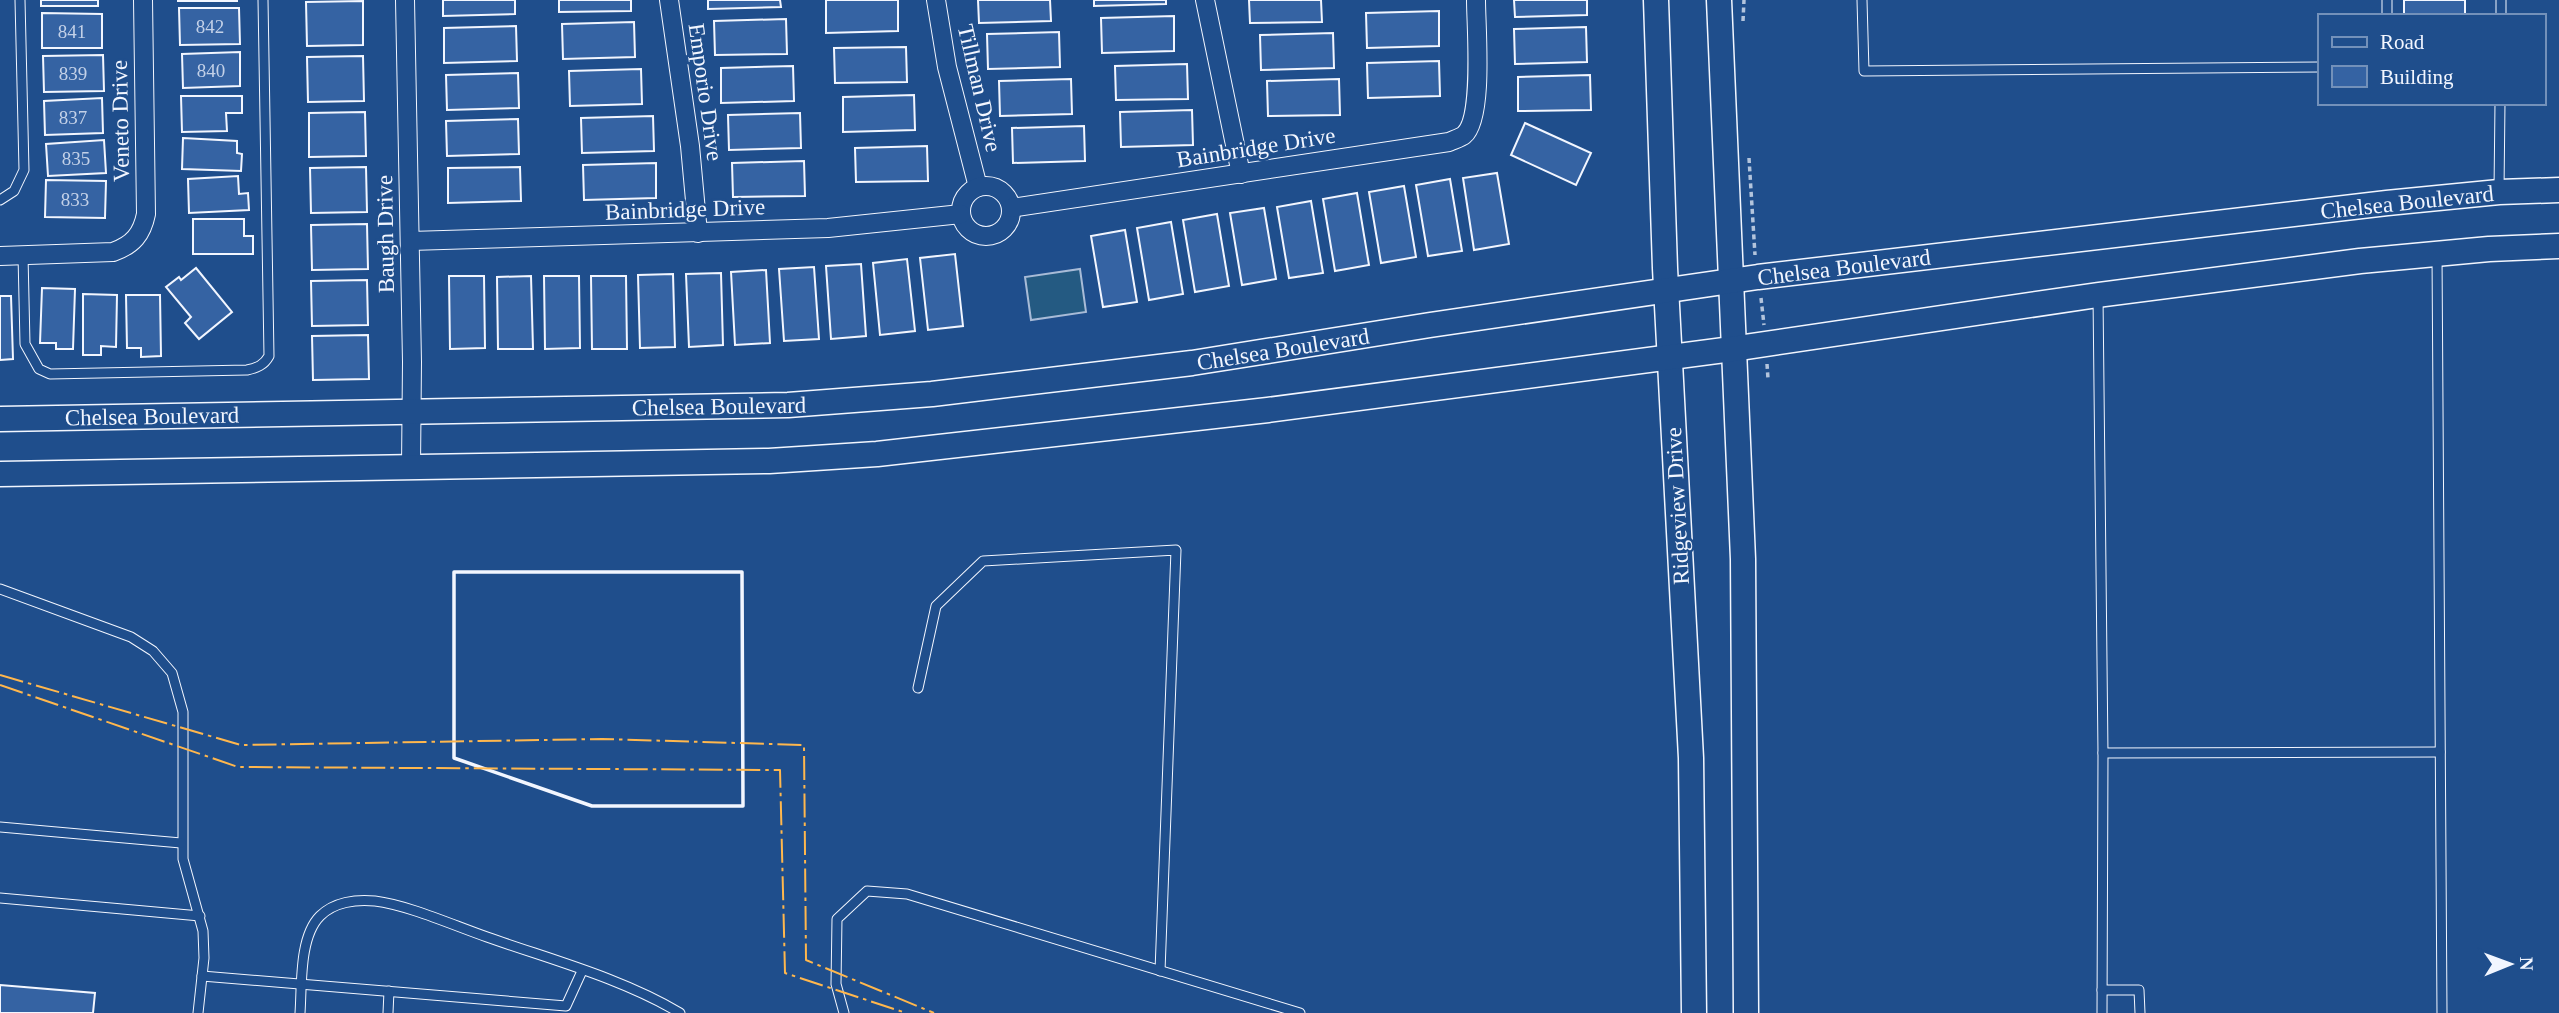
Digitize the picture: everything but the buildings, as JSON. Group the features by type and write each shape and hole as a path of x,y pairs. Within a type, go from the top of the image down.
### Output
{"main road":[{"name":"Ridgeview Drive","path":"1656,0 1666,290 1691,758 1694,1013"},
{"path":"1720,0 1732,349 1743,559 1746,1013"},
{"name":"Chelsea Boulevard","path":"0,419 788,405 910,397 1232,358 1430,325 1758,277 2387,203 2499,192 2559,190"},
{"path":"10,474 769,461 877,454 1268,410 1732,349 2098,295 2437,253 2559,246"}],"street":[{"name":"Veneto Drive","path":"23,253 113,252 136,239 143,227 146,214 143,0"},
{"name":"Baugh Drive","path":"405,0 411,466"},
{"name":"Emporio Drive","path":"669,0 690,146 698,233"},
{"name":"Tillman Drive","path":"936,0 947,67 978,187"},
{"path":"1205,0 1241,174"},
{"name":"Bainbridge Drive","path":"1011,208 1449,142 1465,134 1473,120 1477,100 1476,0"},
{"path":"990,185 997,188 1004,193 1011,208 1008,224 1002,230 987,236 971,231 965,225 961,214 962,201 978,187 990,185"},
{"name":"Bainbridge Drive","path":"410,241 828,228 961,214"},
{"path":"0,256 23,253"}],"lane":[{"path":"0,200 14,191 24,170 20,0"},
{"path":"23,253 25,344 38,369 51,374 247,370 258,368 266,361 269,356 262,0"},
{"path":"1862,0 1864,71 2318,67"},
{"path":"2499,192 2500,105"},
{"path":"2437,253 2442,1013"},
{"path":"2098,295 2104,753 2102,1013"},
{"path":"918,688 936,606 983,561 1176,550 1160,971"},
{"path":"0,589 131,637 153,651 172,673 184,712 181,843 186,874 200,916 203,943 198,1013"},
{"path":"2104,753 2440,752"},
{"path":"0,827 181,843"},
{"path":"844,1013 836,984 837,919 867,891 907,894 1300,1013"},
{"path":"0,898 200,916"},
{"path":"300,1013 305,946 319,917 335,905 350,901 375,901 402,908 649,995 680,1013"},
{"path":"202,976 566,1006 582,971"},
{"path":"2102,990 2139,990 2140,1013"},
{"path":"388,1013 389,991"}],"path":[{"path":"1743,24 1744,0"},
{"path":"1749,158 1754,249 1768,379"}],"shaded area":[{"path":"1080,269 1086,312 1031,320 1025,277"}],"wall":[{"path":"454,572 742,572 743,806 592,806 454,758 454,572"}],"power":[{"path":"0,675 241,745 602,739 804,745 806,960 934,1013"},
{"path":"0,685 238,767 780,770 785,973 906,1013"}]}
